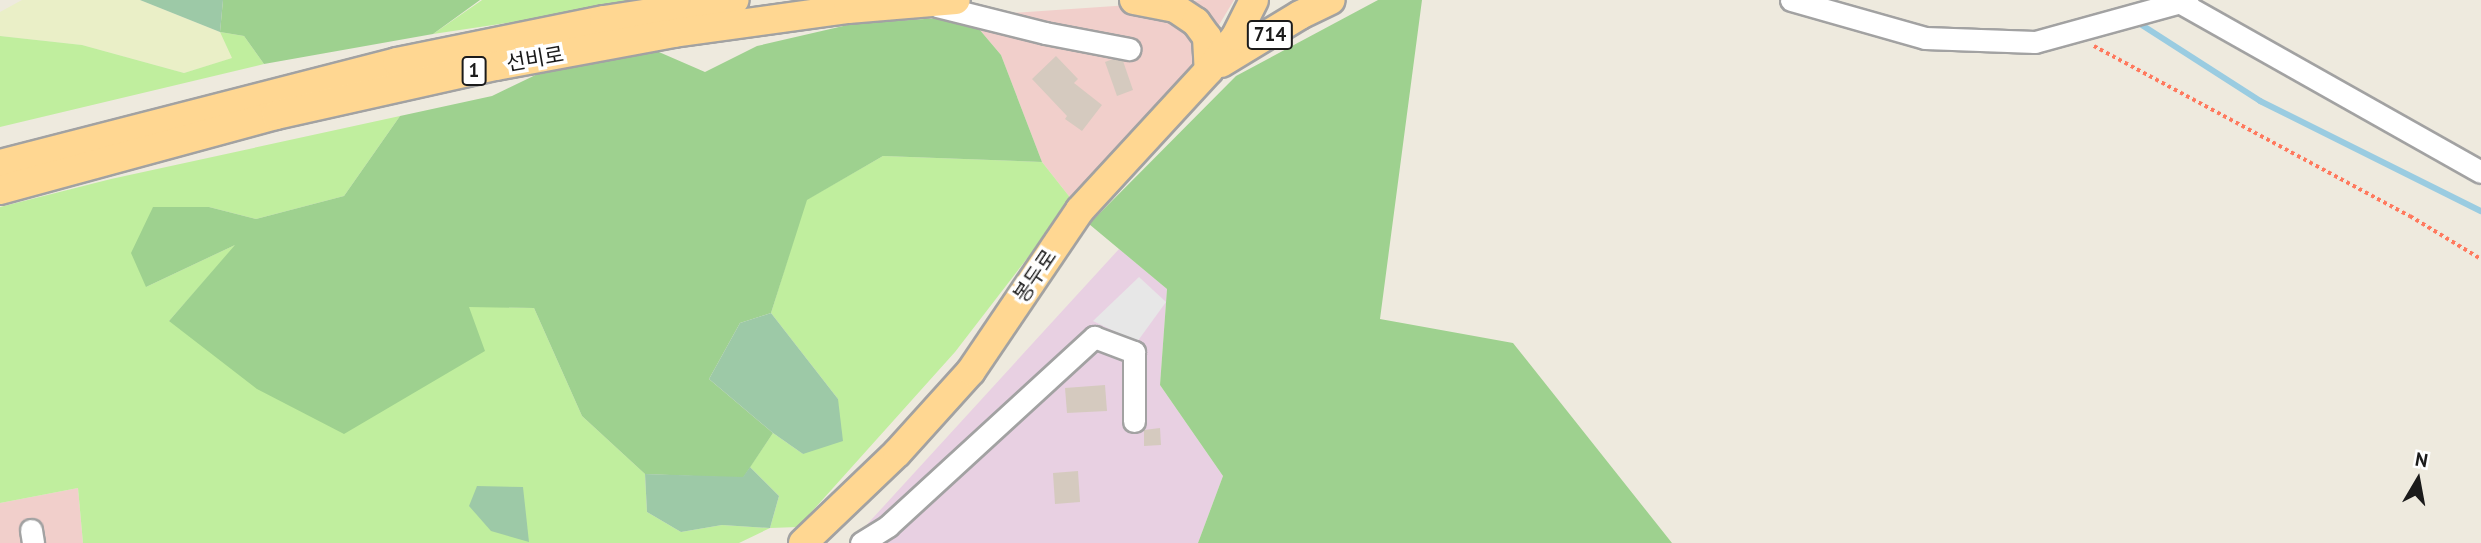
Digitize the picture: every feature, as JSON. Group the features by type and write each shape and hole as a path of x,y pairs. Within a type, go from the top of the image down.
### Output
{"main road":[{"name":"선비로","path":"0,164 397,62 604,20 734,0"},
{"name":"선비로","path":"0,190 276,115 496,66 674,33 848,9 956,0"},
{"path":"1134,0 1175,8 1196,22 1207,37 1209,71"},
{"name":"봉두로","path":"803,543 897,453 971,371 1080,209 1209,71 1236,36 1254,0"},
{"name":"714","path":"1209,71 1300,15 1331,0"}],"street":[{"path":"1791,0 1925,38 2035,42 2184,2 2481,172"},
{"path":"924,3 1045,33 1129,49"},
{"path":"861,543 888,526 1094,337 1134,352 1133,421"}],"path":[{"path":"2065,35 2100,48 2410,216 2481,259"}],"shaded area":[{"path":"1234,0 1186,80 1072,200 1042,162 1001,55 968,16"},
{"path":"1119,249 1167,289 1160,385 1223,476 1198,543 879,543 861,531"},
{"path":"1139,277 1166,302 1137,342 1093,321"},
{"path":"78,488 83,543 0,543 0,503"}],"green space":[{"path":"22,0 140,0 220,32 233,58 184,73 82,45 0,36 0,12"},
{"path":"140,0 223,0 220,32"},
{"path":"223,0 480,0 433,34 264,64 244,36 220,32"},
{"path":"482,0 662,0 433,34"},
{"path":"1378,0 1422,0 1380,319 1513,343 1672,543 1198,543 1223,476 1160,385 1167,289 1089,224 1236,76"},
{"path":"968,16 1001,55 1042,162 883,156 807,200 771,313 740,323 709,379 773,433 743,478 645,474 582,416 534,308 469,307 485,351 344,434 257,389 169,321 235,245 146,287 131,253 153,207 209,207 256,219 344,196 400,116 492,96 548,69 652,49 705,72 757,46 852,24"},
{"path":"220,32 244,36 264,64 0,127 0,36 82,45 184,73 232,58"},
{"path":"400,116 344,196 256,219 209,207 146,287 237,244 169,321 469,306 534,308 582,416 645,474 647,512 681,532 722,525 770,528 739,543 83,543 78,488 0,503 0,207 111,179"},
{"path":"883,156 1042,162 1072,200 955,352 798,527 770,528 779,496 750,467 773,433 803,454 838,399 771,313 806,200"},
{"path":"771,313 838,399 843,441 803,454 773,433 709,379 740,323"},
{"path":"750,467 779,496 770,528 722,525 681,532 647,512 645,474 743,477"},
{"path":"477,486 523,487 529,542 491,531 469,506"}],"building":[{"path":"1056,56 1078,79 1074,83 1102,105 1082,131 1065,119 1067,116 1032,79"},
{"path":"1113,59 1123,61 1133,90 1117,96 1105,62"},
{"path":"1105,385 1107,411 1067,413 1065,388"},
{"path":"1160,428 1161,445 1144,446 1144,430"},
{"path":"1078,471 1080,502 1055,504 1053,473"}],"waterway":[{"path":"2134,20 2260,101 2481,211"}]}
